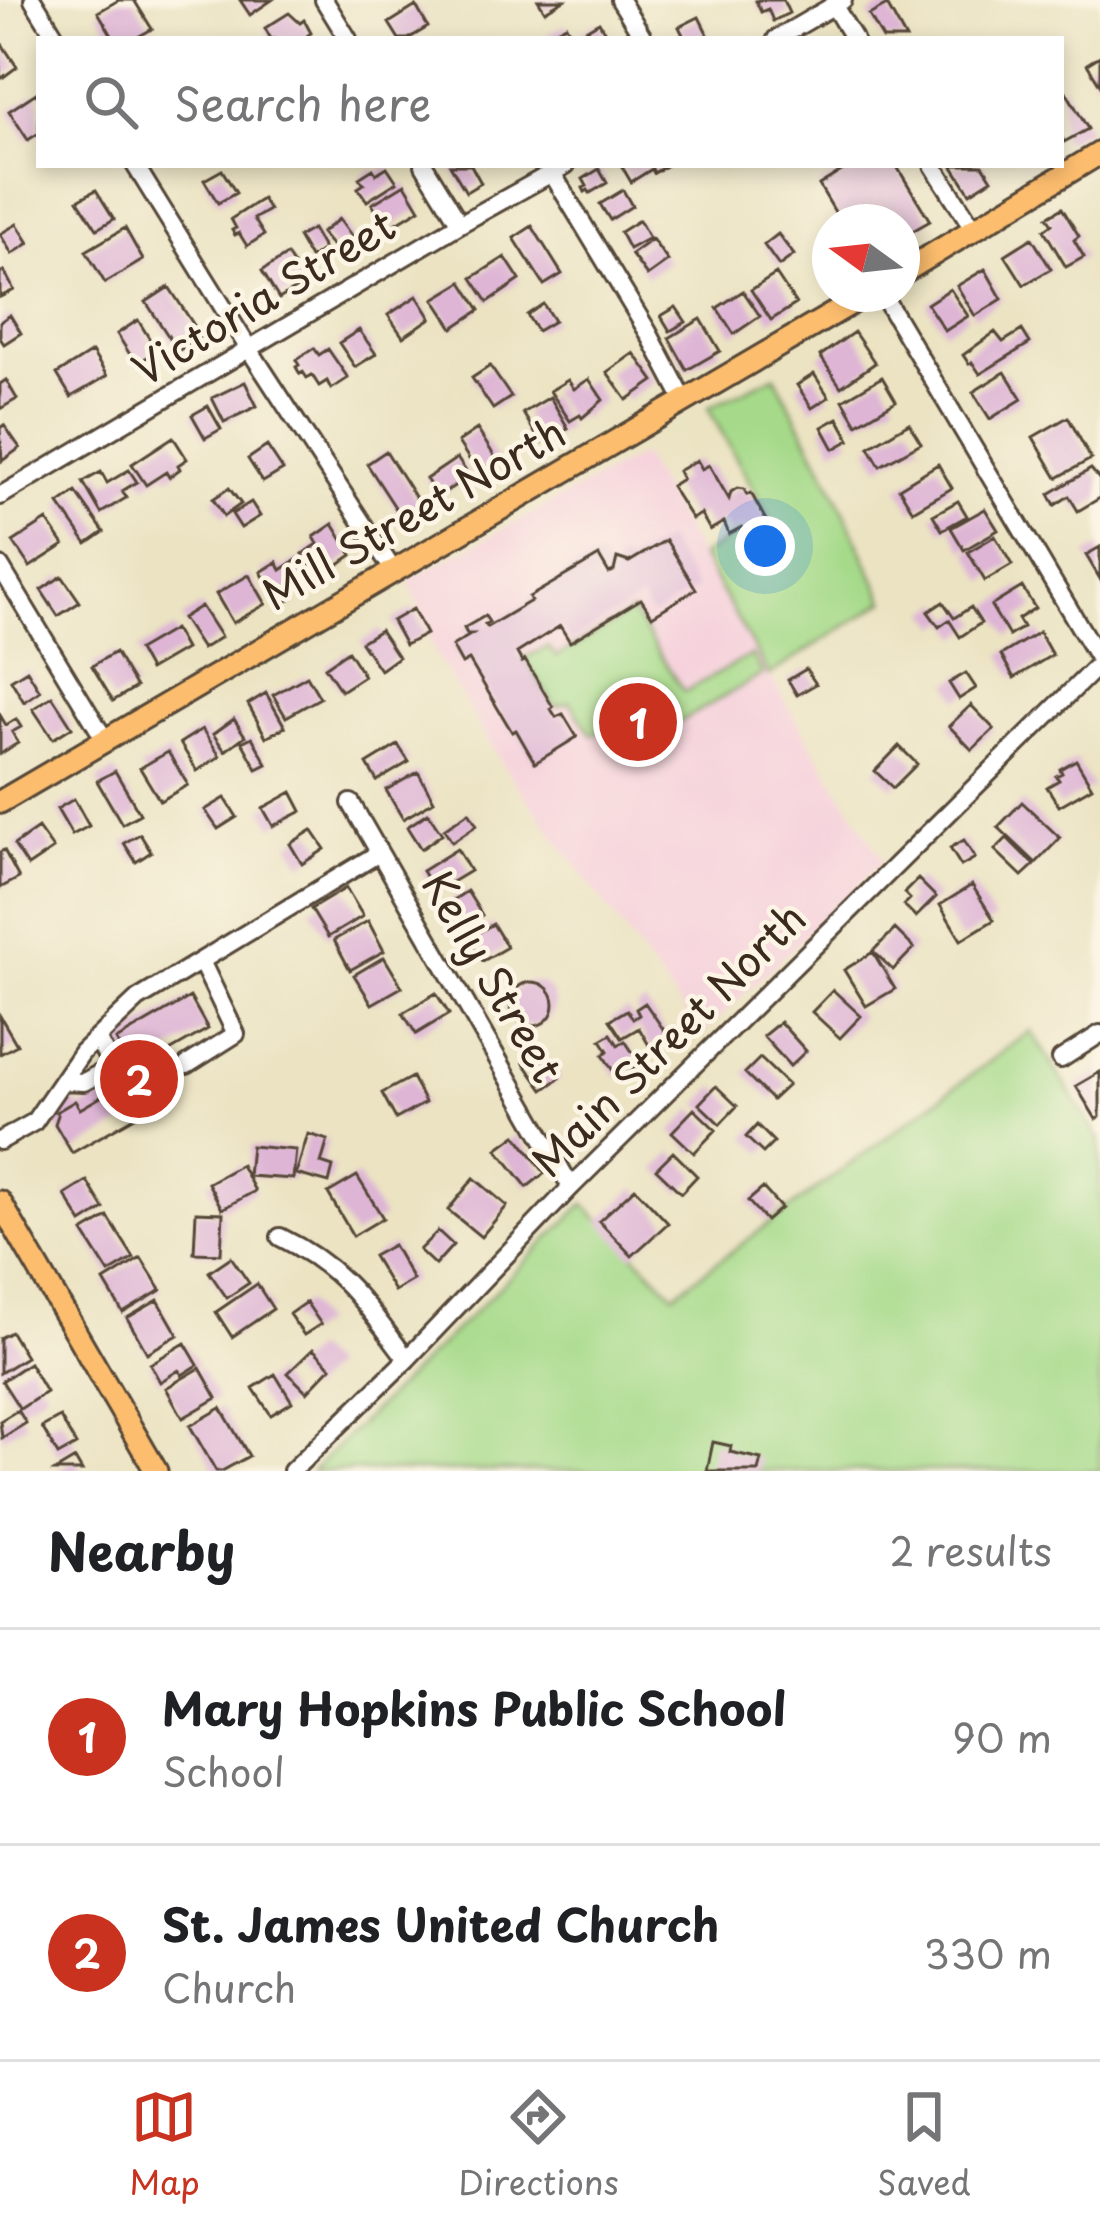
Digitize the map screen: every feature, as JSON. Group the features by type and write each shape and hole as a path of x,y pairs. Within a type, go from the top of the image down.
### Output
{"main road":[{"path":"920,262 1100,152"},
{"name":"Mill Street North","path":"0,802 837,312"},
{"path":"0,1202 156,1471"}],"street":[{"path":"33,0 55,36"},
{"path":"324,0 346,36"},
{"path":"620,0 642,36"},
{"path":"781,36 838,3 853,36"},
{"path":"137,168 393,570"},
{"path":"426,168 460,224"},
{"path":"935,168 973,229"},
{"path":"559,169 686,402"},
{"name":"Victoria Street","path":"0,496 559,169"},
{"path":"893,312 1100,662"},
{"path":"0,566 106,740"},
{"name":"Main Street North","path":"292,1471 1100,662"},
{"name":"Kelly Street","path":"351,803 571,1187"},
{"path":"0,1142 34,1122 82,1052 138,999 379,853"},
{"path":"187,1065 236,1034 201,961"},
{"path":"1061,1059 1100,1034"},
{"path":"62,1081 84,1082 109,1068 97,1038"},
{"path":"280,1237 312,1252 347,1281 407,1359"}],"shaded area":[{"path":"641,455 883,861 701,1035 506,770 435,653 409,580"}],"green space":[{"path":"775,376 885,601 769,675 701,556 740,533 765,568 789,552 708,408"},
{"path":"632,612 684,692 751,655 763,674 628,752 613,727 592,735 570,702 556,706 523,658 549,647 556,657"},
{"path":"1031,1031 1100,1140 1100,1471 312,1471 584,1204 674,1294"}],"building":[{"path":"119,0 134,0 152,29 139,36 112,36 98,12"},
{"path":"240,0 272,0 250,15"},
{"path":"538,0 564,0 545,11"},
{"path":"783,0 789,13 773,21 768,9 761,12 756,1"},
{"path":"887,5 904,36 881,36 869,15"},
{"path":"416,6 428,27 413,36 397,36 389,23"},
{"path":"289,13 300,23 304,20 311,33 269,36 265,28"},
{"path":"699,17 708,36 684,36 679,27"},
{"path":"599,22 607,36 578,36"},
{"path":"566,25 572,36 548,36"},
{"path":"0,41 17,67 2,78 0,75"},
{"path":"1100,56 1100,85 1087,64"},
{"path":"1064,88 1088,129 1064,142"},
{"path":"36,93 36,135 28,140 9,111"},
{"path":"388,168 397,182 367,201 358,188 364,184 359,178 373,169 376,174"},
{"path":"452,168 473,168 481,183 466,192"},
{"path":"623,168 662,168 654,173 652,169 631,182"},
{"path":"846,168 898,168 920,204 830,204 819,185"},
{"path":"954,168 985,168 992,179 970,193"},
{"path":"599,169 607,183 585,192 583,179"},
{"path":"222,170 236,193 218,203 204,180"},
{"path":"405,184 420,209 387,229 372,204"},
{"path":"96,190 114,219 97,229 78,200"},
{"path":"623,190 632,206 610,220 600,204"},
{"path":"262,199 269,210 254,219 264,235 247,246 232,230 236,228 231,219"},
{"path":"920,205 930,221 920,227"},
{"path":"1062,208 1079,236 1074,240 1084,257 1066,267 1044,230 1052,224 1047,217"},
{"path":"339,219 353,238 336,251 321,233"},
{"path":"639,220 649,238 629,249 620,232"},
{"path":"17,224 29,243 12,254 0,234"},
{"path":"532,226 562,274 544,285 514,238"},
{"path":"125,228 143,260 105,283 86,251"},
{"path":"312,229 324,250 310,258 298,237"},
{"path":"778,234 794,255 779,266 764,245"},
{"path":"1032,238 1051,269 1024,285 1005,255"},
{"path":"652,239 668,261 647,276 631,254"},
{"path":"287,255 305,283 279,299 262,271"},
{"path":"505,257 520,280 488,302 472,278"},
{"path":"985,269 1002,299 975,316 957,286"},
{"path":"4,271 14,290 0,297 0,273"},
{"path":"776,274 796,304 771,320 751,290"},
{"path":"462,282 480,310 453,328 434,299"},
{"path":"169,287 201,336 178,351 146,302"},
{"path":"950,289 968,316 945,331 927,304"},
{"path":"743,291 760,316 734,334 717,308"},
{"path":"417,296 431,318 403,337 388,315"},
{"path":"543,304 554,321 537,331 527,315"},
{"path":"676,307 686,322 670,331 661,316"},
{"path":"10,315 21,333 4,344 0,322"},
{"path":"701,319 720,351 687,370 669,338"},
{"path":"138,320 157,351 136,364 117,334"},
{"path":"359,330 376,354 355,367 339,343"},
{"path":"1022,330 1030,343 980,374 963,355 995,332 1003,342"},
{"path":"854,332 875,363 841,387 820,356"},
{"path":"314,348 319,355 328,349 348,378 331,389 327,381 319,386 312,375 300,374 296,360"},
{"path":"92,352 107,376 71,397 57,374"},
{"path":"634,353 654,381 627,400 607,372"},
{"path":"490,366 511,397 493,409 472,378"},
{"path":"1005,372 1022,399 990,419 973,392"},
{"path":"814,374 829,397 812,408 797,385"},
{"path":"882,377 896,401 857,424 843,400"},
{"path":"589,379 603,400 582,418 570,421 550,391 568,380 574,389"},
{"path":"6,380 17,399 0,409 0,384"},
{"path":"245,382 257,406 224,422 212,398"},
{"path":"550,397 568,428 541,443 523,413"},
{"path":"208,406 221,429 205,438 192,415"},
{"path":"1068,417 1091,459 1057,478 1033,437"},
{"path":"838,418 850,440 834,449 822,427"},
{"path":"909,423 921,443 880,466 869,447"},
{"path":"4,425 20,448 2,461 0,428"},
{"path":"477,429 497,460 478,473 458,442"},
{"path":"173,437 187,459 169,477 166,472 146,485 132,464"},
{"path":"267,446 283,470 263,482 248,459"},
{"path":"386,451 421,506 402,518 367,464"},
{"path":"457,458 469,476 438,497 426,479"},
{"path":"697,460 702,469 709,465 729,499 737,488 751,493 783,551 766,561 742,527 729,534 724,522 710,530 701,514 692,519 671,486 682,479 678,471"},
{"path":"938,464 952,488 913,511 899,488"},
{"path":"1091,469 1100,480 1100,498 1078,511 1069,496 1055,505 1049,494"},
{"path":"129,470 137,482 122,491 126,498 101,513 83,482 101,472 107,483"},
{"path":"229,488 241,504 224,516 213,499"},
{"path":"76,492 104,532 87,544 59,504"},
{"path":"958,501 967,516 942,530 933,515"},
{"path":"251,502 260,516 241,528 232,514"},
{"path":"985,509 998,530 964,550 951,528"},
{"path":"47,520 64,545 30,567 13,542"},
{"path":"333,524 352,555 335,567 331,561 315,572 303,554 318,544 314,537"},
{"path":"995,536 1012,565 985,581 968,552"},
{"path":"666,540 696,589 652,616 641,599 570,642 560,626 517,653 556,717 563,714 577,737 535,763 469,660 462,664 452,646 472,634 464,628 485,616 487,627 599,556 609,573 617,558 629,562"},
{"path":"1100,547 1100,579 1086,555"},
{"path":"298,559 309,576 290,592 293,597 277,599 261,572 277,562 281,570"},
{"path":"249,575 266,604 233,623 216,594"},
{"path":"62,576 80,602 58,616 41,590"},
{"path":"1022,587 1035,608 1018,619 1023,627 1009,636 991,606"},
{"path":"943,602 954,618 971,607 981,623 960,637 949,620 939,627 928,612"},
{"path":"201,606 221,637 202,649 182,618"},
{"path":"413,609 426,634 405,645 392,621"},
{"path":"174,629 185,649 149,670 138,650"},
{"path":"380,630 398,657 380,670 361,642"},
{"path":"1039,632 1052,655 1014,678 1001,655"},
{"path":"348,651 364,676 341,691 325,667"},
{"path":"115,652 136,687 113,701 92,666"},
{"path":"806,669 816,684 797,695 788,680"},
{"path":"27,670 40,691 24,702 11,680"},
{"path":"966,673 976,688 959,699 949,683"},
{"path":"307,676 320,698 286,717 273,695"},
{"path":"266,693 285,727 266,737 248,704"},
{"path":"52,696 72,727 53,739 33,709"},
{"path":"971,705 994,729 972,750 949,726"},
{"path":"0,715 6,725 16,719 21,727 12,732 18,743 0,754"},
{"path":"234,719 245,736 225,751 213,734"},
{"path":"202,729 220,756 197,771 180,743"},
{"path":"252,737 267,764 257,769 242,742"},
{"path":"398,745 409,762 377,781 367,764"},
{"path":"899,746 917,764 893,788 875,771"},
{"path":"168,752 188,785 160,801 140,768"},
{"path":"1076,760 1092,787 1059,806 1047,787 1059,780 1060,769"},
{"path":"115,771 140,814 122,824 97,781"},
{"path":"418,772 434,801 403,819 386,790"},
{"path":"292,792 302,811 273,826 263,808"},
{"path":"225,798 237,817 218,829 205,810"},
{"path":"74,799 89,826 72,835 57,809"},
{"path":"1022,802 1060,838 1036,863 998,827"},
{"path":"469,812 477,825 452,842 444,829"},
{"path":"428,813 442,834 421,849 407,827"},
{"path":"38,828 53,849 28,866 14,845"},
{"path":"312,830 325,849 302,864 290,844"},
{"path":"140,834 151,852 136,862 124,843"},
{"path":"1007,838 1034,865 1022,876 995,850"},
{"path":"964,840 975,858 961,866 950,848"},
{"path":"457,849 470,871 435,892 422,871"},
{"path":"4,850 19,878 0,888 0,852"},
{"path":"918,879 936,897 916,917 904,905 910,899 904,893"},
{"path":"972,885 994,920 961,940 940,905"},
{"path":"346,888 363,916 328,937 311,909"},
{"path":"467,891 482,915 462,928 447,904"},
{"path":"368,921 384,951 350,970 334,940"},
{"path":"493,924 507,947 483,961 469,938"},
{"path":"895,929 914,948 893,970 873,951"},
{"path":"873,952 895,989 866,1006 844,970"},
{"path":"384,957 402,987 372,1004 354,975"},
{"path":"532,982 548,988 554,1004 548,1020 532,1026 516,1020 510,1004 516,988"},
{"path":"833,990 861,1016 840,1038 812,1012"},
{"path":"436,993 449,1014 416,1034 403,1013"},
{"path":"190,997 208,1029 159,1057 162,1062 151,1068 168,1098 72,1153 55,1124 56,1112 75,1101 80,1109 123,1084 117,1074 131,1066 116,1040"},
{"path":"645,1003 668,1036 650,1047 639,1028 622,1038 610,1020 627,1010 633,1019"},
{"path":"0,1016 17,1045 0,1054"},
{"path":"780,1022 806,1051 790,1066 763,1036"},
{"path":"611,1034 618,1045 625,1041 639,1062 623,1077 617,1077 603,1055 608,1051 601,1040"},
{"path":"541,1051 560,1078 543,1090 524,1063"},
{"path":"760,1058 788,1085 772,1100 745,1073"},
{"path":"1100,1072 1100,1117 1096,1119 1076,1086"},
{"path":"412,1077 425,1103 396,1119 382,1093"},
{"path":"716,1086 737,1106 720,1124 699,1104"},
{"path":"694,1109 716,1130 694,1153 672,1132"},
{"path":"757,1125 774,1142 763,1153 746,1137"},
{"path":"308,1134 328,1140 321,1163 333,1167 329,1183 296,1174"},
{"path":"516,1135 545,1173 527,1187 497,1149"},
{"path":"251,1146 296,1150 293,1179 248,1176"},
{"path":"673,1152 697,1176 681,1193 656,1169"},
{"path":"241,1165 255,1191 222,1209 208,1183"},
{"path":"357,1176 383,1218 353,1236 328,1193"},
{"path":"474,1178 507,1206 481,1237 448,1210"},
{"path":"87,1181 104,1209 82,1223 65,1195"},
{"path":"635,1188 668,1223 632,1256 599,1221"},
{"path":"763,1188 781,1208 766,1221 748,1201"},
{"path":"196,1212 223,1213 221,1254 194,1253"},
{"path":"108,1217 134,1258 109,1273 83,1232"},
{"path":"438,1231 453,1245 435,1265 419,1250"},
{"path":"393,1245 413,1280 394,1291 373,1256"},
{"path":"231,1257 249,1283 227,1298 209,1272"},
{"path":"141,1258 161,1290 123,1313 104,1281"},
{"path":"257,1284 273,1309 232,1337 216,1312"},
{"path":"158,1300 178,1335 147,1353 127,1318"},
{"path":"306,1302 321,1324 304,1335 289,1314"},
{"path":"11,1332 26,1357 0,1373 0,1338"},
{"path":"185,1343 198,1365 160,1382 150,1364"},
{"path":"313,1349 331,1367 307,1392 288,1373"},
{"path":"29,1363 46,1392 20,1409 2,1381"},
{"path":"200,1368 217,1398 183,1418 166,1388"},
{"path":"275,1374 292,1402 271,1415 253,1388"},
{"path":"221,1408 249,1456 216,1471 190,1426"},
{"path":"18,1410 26,1423 2,1438 0,1421"},
{"path":"60,1417 76,1445 58,1455 42,1427"},
{"path":"713,1442 731,1446 730,1452 761,1459 758,1471 707,1471"},
{"path":"75,1459 82,1471 55,1471"}],"place":[{"name":"Mary Hopkins Public School","path":"638,722"},
{"name":"St. James United Church","path":"139,1079"}]}
